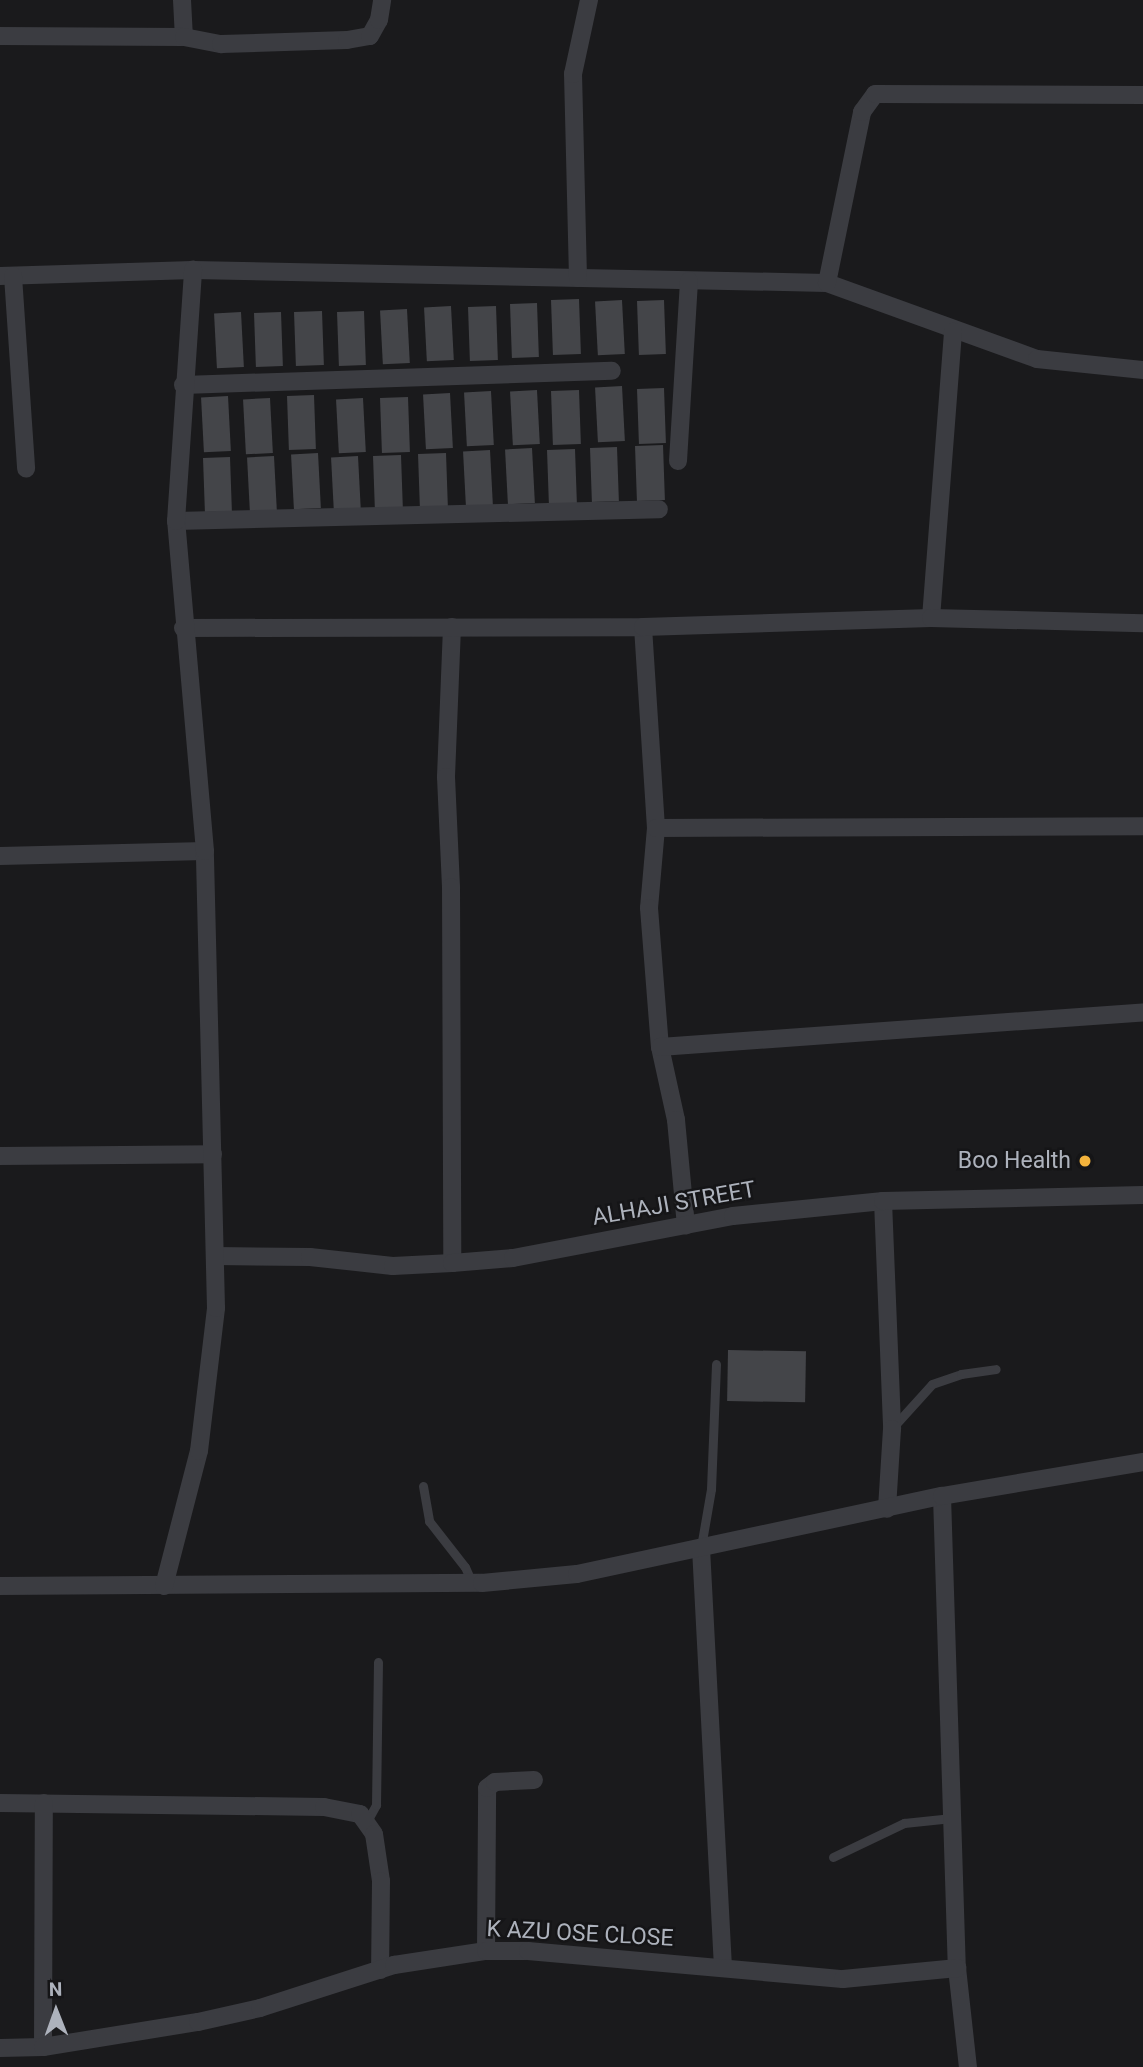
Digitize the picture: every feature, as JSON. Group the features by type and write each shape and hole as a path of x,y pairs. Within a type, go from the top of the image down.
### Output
{"street":[{"path":"182,0 184,37"},
{"path":"0,36 184,37 221,44 369,36 379,20 382,0"},
{"path":"578,278 573,74 589,0"},
{"path":"827,283 862,112 875,94 1143,95"},
{"path":"164,1586 200,1451 216,1308 205,851 183,628 176,521 183,385 193,270"},
{"path":"26,469 7,276 193,270 827,283 953,332 1037,359 1084,368 1143,370"},
{"path":"678,461 689,281"},
{"path":"931,618 953,332"},
{"path":"183,385 612,371"},
{"path":"176,521 659,509"},
{"path":"183,628 643,627 931,618 1143,623"},
{"path":"452,627 446,778 452,887 452,1263"},
{"path":"643,627 656,828 649,908 660,1047 676,1120 686,1226"},
{"path":"656,828 1143,826"},
{"path":"0,856 205,851"},
{"path":"660,1047 776,1035 1143,1012"},
{"path":"0,1156 213,1154"},
{"name":"ALHAJI STREET","path":"215,1256 310,1257 393,1266 452,1263 513,1258 733,1216 883,1201 1143,1195"},
{"path":"883,1201 892,1429 887,1510"},
{"path":"0,1586 472,1583 577,1574 887,1510 942,1496 1143,1462"},
{"path":"942,1496 957,1968 968,2067"},
{"path":"701,1548 723,1967"},
{"path":"486,1951 487,1788 495,1782 534,1780"},
{"path":"0,1803 324,1807 360,1814 374,1834 381,1881 380,1969"},
{"path":"43,2047 44,1803"},
{"name":"K AZU OSE CLOSE","path":"0,2048 43,2047 260,2008 380,1969 430,1956 486,1951 723,1967 843,1979 957,1968"}],"lane":[{"path":"701,1548 711,1489 716,1364"},
{"path":"892,1429 908,1406 932,1384 961,1374 996,1369"},
{"path":"423,1486 429,1521 465,1567 472,1583"},
{"path":"366,1823 376,1805 378,1662"},
{"path":"833,1857 904,1823 953,1818"}],"building":[{"path":"579,299 581,354 553,355 551,300"},
{"path":"622,300 625,354 598,355 595,301"},
{"path":"664,300 666,354 639,355 637,301"},
{"path":"537,303 539,357 512,358 510,304"},
{"path":"451,306 454,360 427,361 424,307"},
{"path":"496,306 498,360 470,361 468,307"},
{"path":"407,309 410,363 383,364 380,310"},
{"path":"322,311 324,365 296,366 294,312"},
{"path":"364,311 366,365 339,366 337,312"},
{"path":"241,312 244,367 217,368 214,313"},
{"path":"281,312 283,366 256,367 254,313"},
{"path":"622,386 625,441 598,442 595,387"},
{"path":"664,388 666,443 639,444 637,389"},
{"path":"537,390 540,444 513,445 510,391"},
{"path":"579,390 581,444 553,445 551,391"},
{"path":"491,391 494,445 467,446 464,392"},
{"path":"450,393 453,448 426,449 423,394"},
{"path":"314,395 316,449 289,450 287,396"},
{"path":"228,396 231,451 204,452 201,397"},
{"path":"408,397 410,452 382,453 380,398"},
{"path":"270,398 273,453 246,454 243,399"},
{"path":"363,398 366,452 339,453 336,399"},
{"path":"663,445 665,500 637,501 635,446"},
{"path":"617,447 619,501 592,502 590,448"},
{"path":"532,448 535,503 508,504 505,449"},
{"path":"575,449 577,504 549,505 547,450"},
{"path":"490,450 493,505 466,506 463,451"},
{"path":"318,453 321,508 294,509 291,454"},
{"path":"446,453 448,507 420,508 418,454"},
{"path":"401,455 403,510 375,511 373,456"},
{"path":"274,456 277,510 250,511 247,457"},
{"path":"358,456 361,510 334,511 331,457"},
{"path":"230,457 232,511 205,512 203,458"},
{"path":"728,1350 806,1351 805,1402 727,1401"}],"place":[{"name":"Boo Health","path":"1085,1161"}]}
